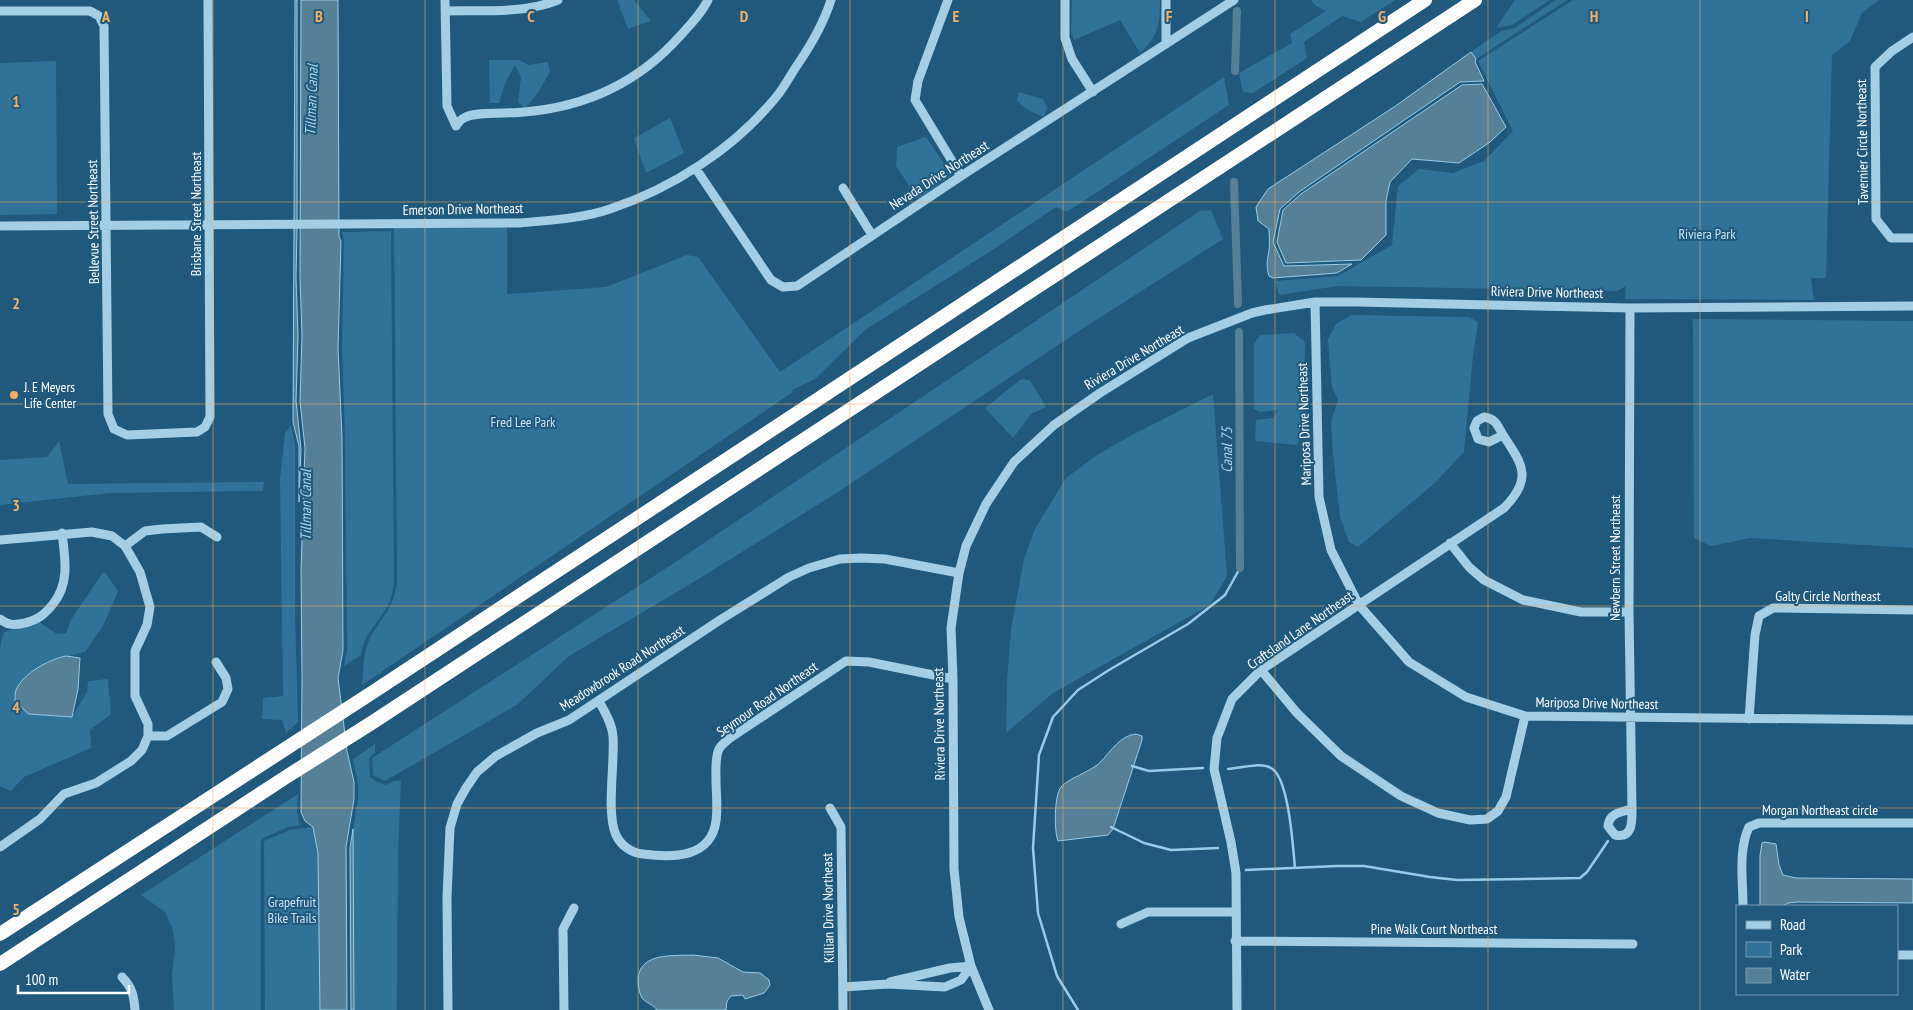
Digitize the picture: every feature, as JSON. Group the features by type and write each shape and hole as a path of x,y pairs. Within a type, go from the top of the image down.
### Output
{"highway":[{"path":"0,934 285,747 373,692 1425,0"},
{"path":"0,964 1475,0"}],"street":[{"name":"Brisbane Street Northeast","path":"205,427 210,417 208,0"},
{"path":"445,0 447,106 456,126 465,116 562,108 623,84 665,54 702,12 708,0"},
{"path":"445,11 519,9 558,0"},
{"name":"Emerson Drive Northeast","path":"0,226 520,223 608,210 650,194 696,169 742,132 777,96 807,50 831,0"},
{"path":"948,0 918,81 915,100 961,176"},
{"path":"1065,0 1065,38 1072,59 1093,92"},
{"path":"1166,0 1166,44"},
{"name":"Nevada Drive Northeast","path":"696,169 772,280 783,286 797,286 961,176 1234,0"},
{"name":"Bellevue Street Northeast","path":"0,11 90,10 99,16 104,26 108,414 114,429 127,435 197,432 205,427"},
{"name":"Tavernier Circle Northeast","path":"1913,36 1892,51 1875,67 1876,219 1891,238 1913,238"},
{"path":"843,188 872,235"},
{"name":"Riviera Drive Northeast","path":"989,1010 971,966 959,917 954,869 951,628 959,574 966,546 986,504 1014,462 1054,425 1100,393 1188,338 1252,313 1315,302 1630,308 1913,306"},
{"name":"Mariposa Drive Northeast","path":"1315,302 1320,497 1331,550 1359,605 1409,662 1466,697 1525,716 1749,720 1913,720"},
{"name":"Newbern Street Northeast","path":"1630,308 1629,612 1632,808"},
{"name":"Craftsland Lane Northeast","path":"1237,1010 1236,873 1231,842 1214,769 1216,738 1232,699 1261,670 1440,552 1450,543 1504,508 1518,495 1523,478 1517,457 1503,435"},
{"path":"125,546 145,531 162,529 202,527 217,537"},
{"path":"0,540 62,533 92,532 112,536 125,546 140,572 150,607 147,625 135,651 135,696 148,724 148,736 142,750 131,761 96,783 64,794 40,820 0,847"},
{"path":"0,619 7,625 36,620 47,612 59,597 65,582 62,533"},
{"path":"1450,543 1469,567 1484,580 1523,600 1581,612 1629,612"},
{"name":"Meadowbrook Road Northeast","path":"448,1010 448,851 450,828 457,804 477,772 496,756 537,733 569,720 720,620 789,577 809,568 840,560 861,558 885,559 959,574"},
{"name":"Galty Circle Northeast","path":"1749,720 1755,635 1759,616 1773,608 1913,610"},
{"name":"Seymour Road Northeast","path":"599,701 610,722 613,736 612,820 616,836 624,846 634,852 675,855 692,853 703,848 712,837 716,821 716,764 719,748 730,738 846,661 869,662 953,679"},
{"path":"148,736 167,736 222,702 228,689 226,678 216,662"},
{"path":"1261,670 1297,713 1342,756 1401,796 1438,813 1470,820 1488,819 1498,811 1506,797 1525,716"},
{"name":"Killian Drive Northeast","path":"830,808 841,827 843,1010"},
{"name":"Morgan Northeast circle","path":"1743,905 1743,851 1745,836 1749,827 1759,823 1913,823"},
{"path":"564,1010 563,929 574,908"},
{"path":"1121,924 1148,912 1236,912"},
{"name":"Pine Walk Court Northeast","path":"1236,941 1633,944"},
{"path":"1898,955 1913,955"},
{"path":"888,984 950,968 971,966"},
{"path":"844,987 888,984 945,987 962,980 971,966"},
{"path":"122,977 130,985 134,997 135,1010"}],"green space":[{"path":"617,0 634,0 651,21 628,29"},
{"path":"1072,0 1160,0 1157,30 1151,41 1140,53 1120,20 1074,40 1071,30"},
{"path":"1311,0 1395,0 1361,22 1342,16 1304,42 1307,58 1253,93 1243,92 1239,73 1292,43 1290,34 1326,11 1316,6"},
{"path":"1515,0 1550,0 1512,25 1496,28"},
{"path":"1556,0 1567,0 1476,59 1471,52 1501,31 1515,28"},
{"name":"Riviera Park","path":"1573,0 1879,0 1862,13 1850,41 1832,55 1826,278 1811,278 1814,300 1625,299 1626,286 1617,291 1338,286 1279,295 1275,281 1338,276 1392,245 1398,186 1419,169 1453,173 1484,161 1513,131 1478,61"},
{"path":"489,60 519,60 529,65 548,62 550,72 537,94 525,108 518,102 521,77 515,65 505,83 499,103 490,103"},
{"path":"56,61 57,214 0,215 0,63"},
{"name":"Fred Lee Park","path":"1224,77 1229,105 1067,212 1056,207 991,251 865,330 815,379 792,390 793,392 362,685 366,649 374,630 390,606 397,582 394,224 507,224 507,294 606,287 687,255 698,257 780,372"},
{"path":"1019,92 1043,99 1047,107 1044,117 1029,110 1017,100"},
{"path":"670,118 684,153 646,173 634,138"},
{"path":"926,137 952,175 918,199 896,166 897,147"},
{"path":"1211,210 1223,239 1082,329 838,492 697,580 569,656 518,704 385,781 373,775 372,758 671,565 1200,211"},
{"path":"391,231 394,582 389,602 368,635 361,655 344,666 347,650 345,437 342,348 344,240 342,232"},
{"path":"1351,315 1469,317 1478,322 1464,452 1435,483 1358,547 1349,542 1340,517 1331,421 1338,400 1332,387 1328,339 1336,324"},
{"path":"1693,319 1913,321 1913,548 1750,538 1711,546 1694,538"},
{"path":"1294,333 1305,342 1304,429 1297,445 1255,441 1256,420 1273,418 1278,410 1260,412 1254,409 1254,344 1260,335"},
{"path":"1021,379 1030,380 1046,407 1031,414 1013,438 985,408"},
{"path":"1213,394 1227,576 1210,605 1053,693 1006,733 1007,679 1011,629 1024,559 1035,529 1066,478 1097,455 1130,436"},
{"path":"291,425 295,446 295,615 298,722 286,733 282,720 262,719 263,698 283,696 280,479 285,433"},
{"path":"59,441 68,484 264,482 263,491 110,493 0,505 0,460 47,457"},
{"path":"104,571 118,591 104,624 85,652 48,661 28,676 17,689 15,702 72,717 87,692 88,681 108,679 111,714 90,730 91,748 24,777 11,791 0,786 0,650 3,633 36,620 57,634 66,633 72,618"},
{"path":"375,744 375,752 369,758 370,777 386,785 394,781 401,781 398,850 397,1010 354,1010 353,829 358,799 358,782 353,759"},
{"path":"298,794 297,812 300,825 288,827 263,838 261,841 261,1010 174,1010 172,975 175,948 173,930 165,912 141,895"},
{"name":"Grapefruit Bike Trails","path":"313,827 318,853 320,1010 265,1010 264,841 290,830"}],"water":[{"path":"295,0 297,0 297,221 294,221"},
{"name":"Tillman Canal","path":"301,0 338,0 339,237 341,241 338,348 342,437 343,650 338,678 347,751 354,782 354,799 346,847 347,1010 320,1010 318,853 313,827 305,821 301,812 301,570 305,448 300,401 302,336 300,278"},
{"path":"1471,52 1476,59 1475,62 1484,81 1460,82 1299,192 1280,209 1273,242 1284,266 1352,264 1337,273 1273,278 1269,276 1267,264 1269,229 1258,221 1256,207 1268,189 1394,107"},
{"path":"1482,84 1506,127 1490,142 1459,163 1412,159 1390,182 1386,201 1386,235 1361,260 1286,263 1277,242 1283,210 1301,194 1462,85"},
{"path":"294,228 297,229 298,336 296,401 301,449 299,502 299,446 293,422"},
{"path":"66,656 80,658 78,689 72,717 29,714 15,702 16,691 20,684 38,668 52,660"},
{"path":"1136,734 1142,736 1142,740 1113,829 1108,835 1058,841 1055,814 1057,798 1061,787 1097,765 1124,738"},
{"path":"353,829 354,1010 351,1010 350,848"},
{"path":"1762,843 1776,844 1779,865 1783,875 1796,878 1913,879 1913,903 1798,902 1785,905 1760,905 1760,856"},
{"path":"693,955 718,958 743,972 760,973 769,980 770,985 764,993 745,999 743,995 731,996 727,1001 726,1010 657,1010 642,998 638,979 640,970 645,964 659,957"}],"waterway":[{"name":"Canal 75","path":"1235,71 1237,11"},
{"name":"Canal 75","path":"1234,182 1238,304"},
{"name":"Canal 75","path":"1239,332 1240,568"},
{"path":"1078,1010 1057,976 1038,913 1033,848 1039,755 1053,717 1078,690 1188,624 1225,595 1240,568"},
{"path":"1228,769 1261,765 1271,768 1277,774 1286,798 1295,868"},
{"path":"1132,766 1149,771 1203,768"},
{"path":"1111,827 1144,843 1171,850 1218,848"},
{"path":"1246,870 1364,866 1457,880 1580,878 1587,872 1608,841"}],"place":[{"name":"J. E Meyers Life Center","path":"14,395"}]}
